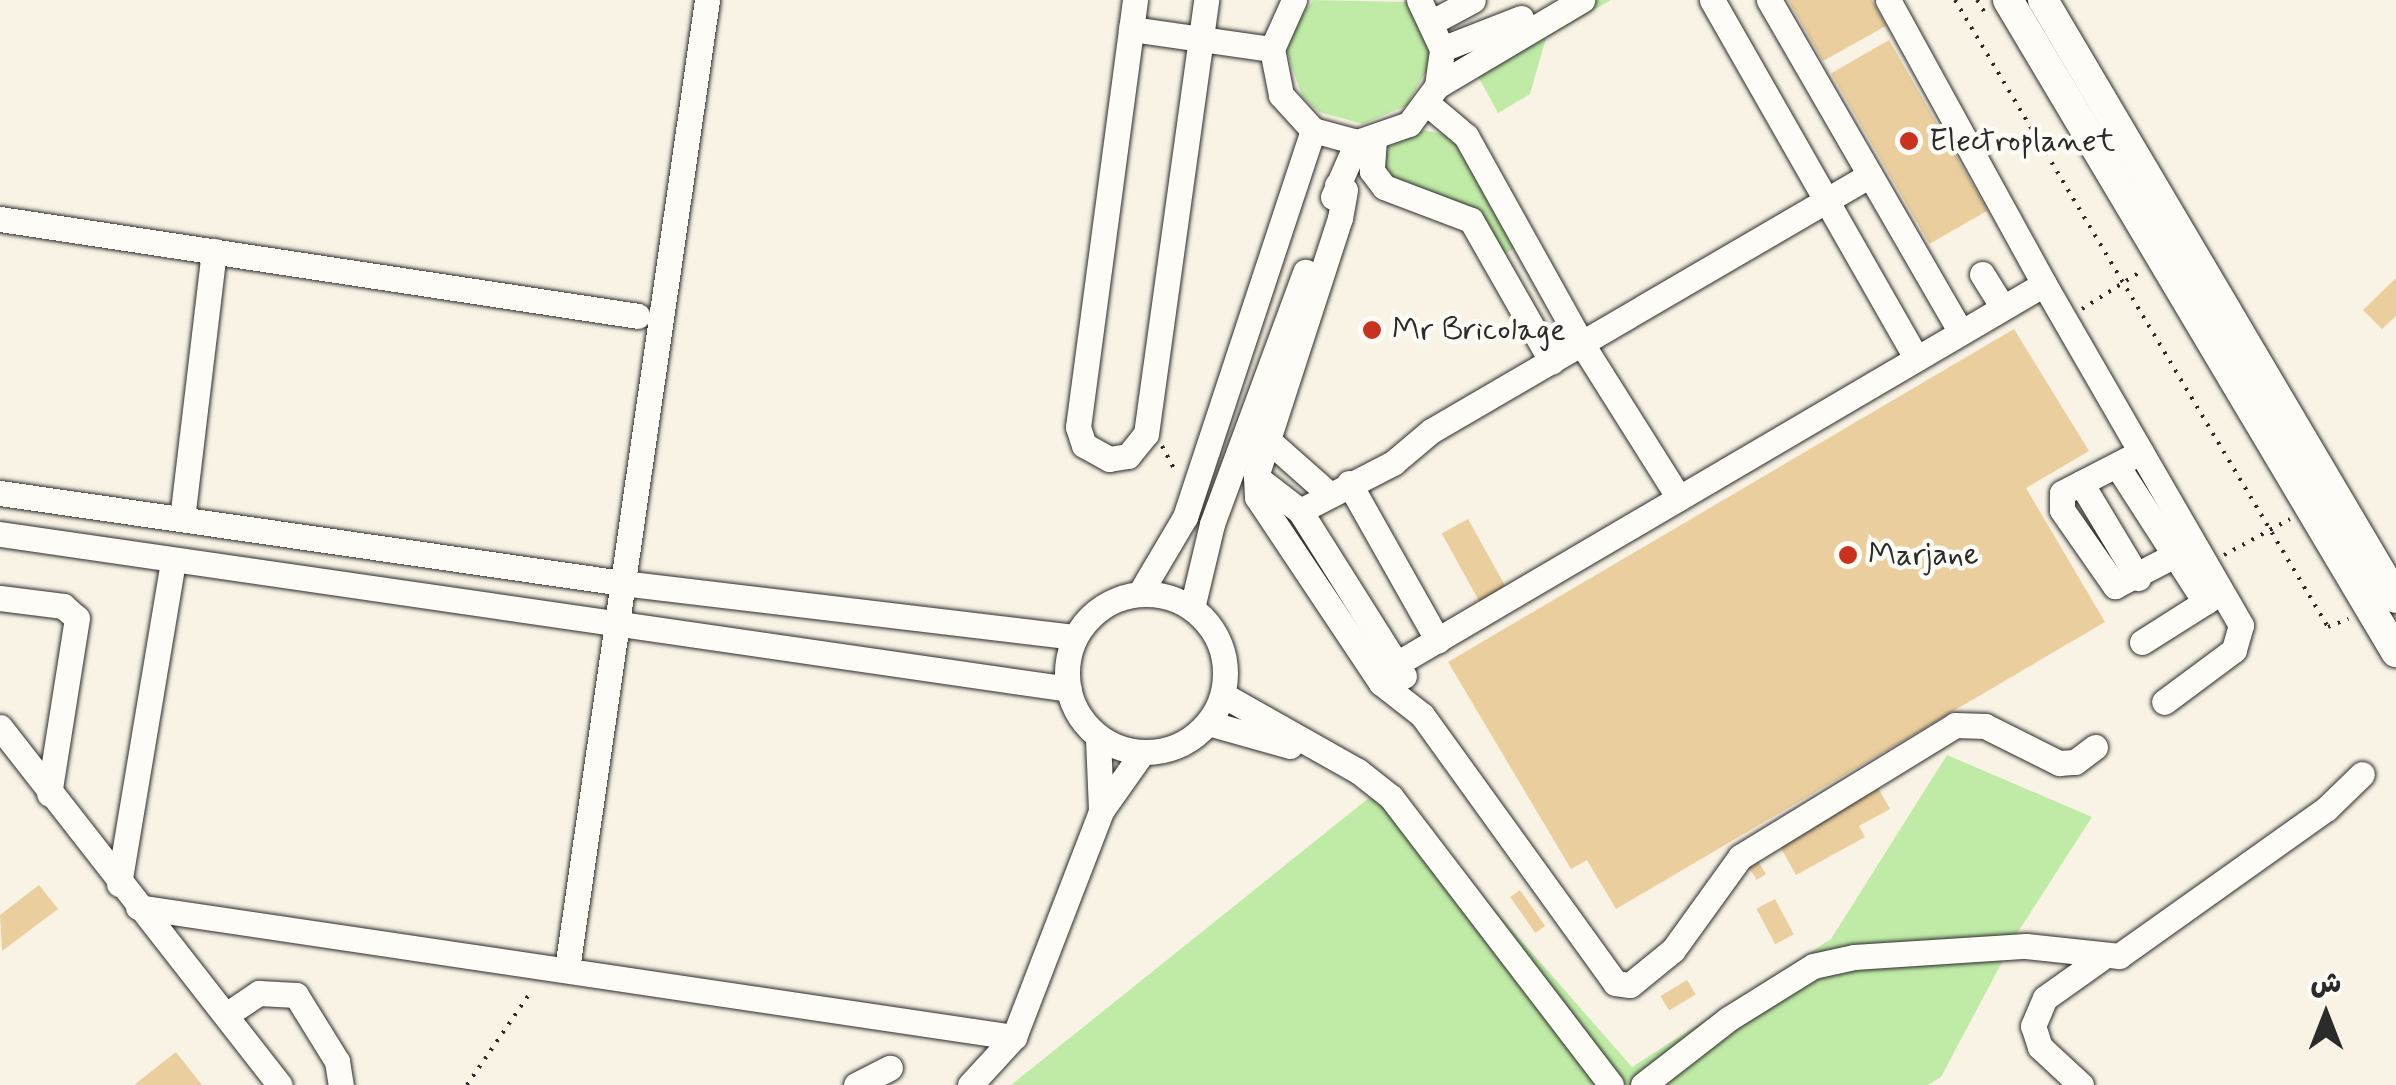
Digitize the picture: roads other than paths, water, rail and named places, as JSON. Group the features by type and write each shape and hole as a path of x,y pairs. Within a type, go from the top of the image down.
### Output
{"main road":[{"path":"2008,0 2307,508 2383,604"},
{"path":"2043,0 2387,564 2383,604 2396,652"}],"street":[{"path":"568,969 707,0"},
{"path":"1135,0 1078,427 1084,445 1109,459 1128,456 1146,434 1206,0"},
{"path":"1294,0 1272,49 1280,95 1313,130 1366,140 1409,124 1432,95 1582,0"},
{"path":"1432,95 1442,48 1427,10 1473,0"},
{"path":"1442,48 1497,32 1550,0"},
{"path":"1712,0 1916,358"},
{"path":"1769,0 1960,331"},
{"path":"1888,0 2141,452 2214,597 2241,625 2239,645 2164,702"},
{"path":"1131,30 1272,49"},
{"path":"1432,95 1466,136 1582,344 1678,498"},
{"path":"1140,594 1184,517 1313,130"},
{"path":"1192,608 1216,510 1341,188 1366,140"},
{"path":"1366,140 1372,171 1390,192"},
{"path":"1300,511 1870,174"},
{"path":"1341,188 1390,192 1471,220 1552,362"},
{"path":"1341,188 1256,478 1261,507 1381,683 1422,714"},
{"path":"0,219 638,316"},
{"path":"182,518 214,250"},
{"path":"1982,274 2003,307"},
{"path":"1398,663 2044,284"},
{"path":"1268,440 1339,488 1438,642"},
{"path":"2141,452 2081,484 2060,501 2110,584 2138,578 2191,556"},
{"path":"2118,467 2144,511 2191,556"},
{"path":"1256,478 1300,511 1398,663 1422,714 1615,982 1630,985 1674,950 1740,856 1955,725 1985,726 2059,763 2075,762 2095,747"},
{"path":"2081,484 2138,578"},
{"path":"0,493 622,582 1074,637"},
{"path":"2084,545 2144,511"},
{"path":"0,534 1069,690"},
{"path":"119,884 173,560"},
{"path":"1140,594 1192,608 1223,652 1222,696 1208,723 1162,752 1142,753 1098,738 1075,711 1065,675 1074,637 1094,612 1140,594"},
{"path":"2142,642 2214,597"},
{"path":"0,598 63,606 77,618 49,794"},
{"path":"1222,696 1391,797 1610,1085"},
{"path":"1208,723 1324,755"},
{"path":"0,727 138,908 229,1013 280,1085"},
{"path":"1098,738 1101,811"},
{"path":"970,1085 1014,1037 1101,811 1142,753"},
{"path":"1643,1085 1728,1019 1813,966 2026,946 2100,958 2119,956 2199,903 2362,774"},
{"path":"138,908 1014,1037"},
{"path":"2081,1085 2040,1047 2034,1026 2045,998 2100,958"},
{"path":"229,1013 259,994 296,995 337,1061 341,1085"},
{"path":"856,1085 890,1068"}],"place":[{"name":"Electroplanet","path":"1909,141"},
{"name":"Mr Bricolage","path":"1372,330"},
{"name":"Marjane","path":"1848,555"}]}
